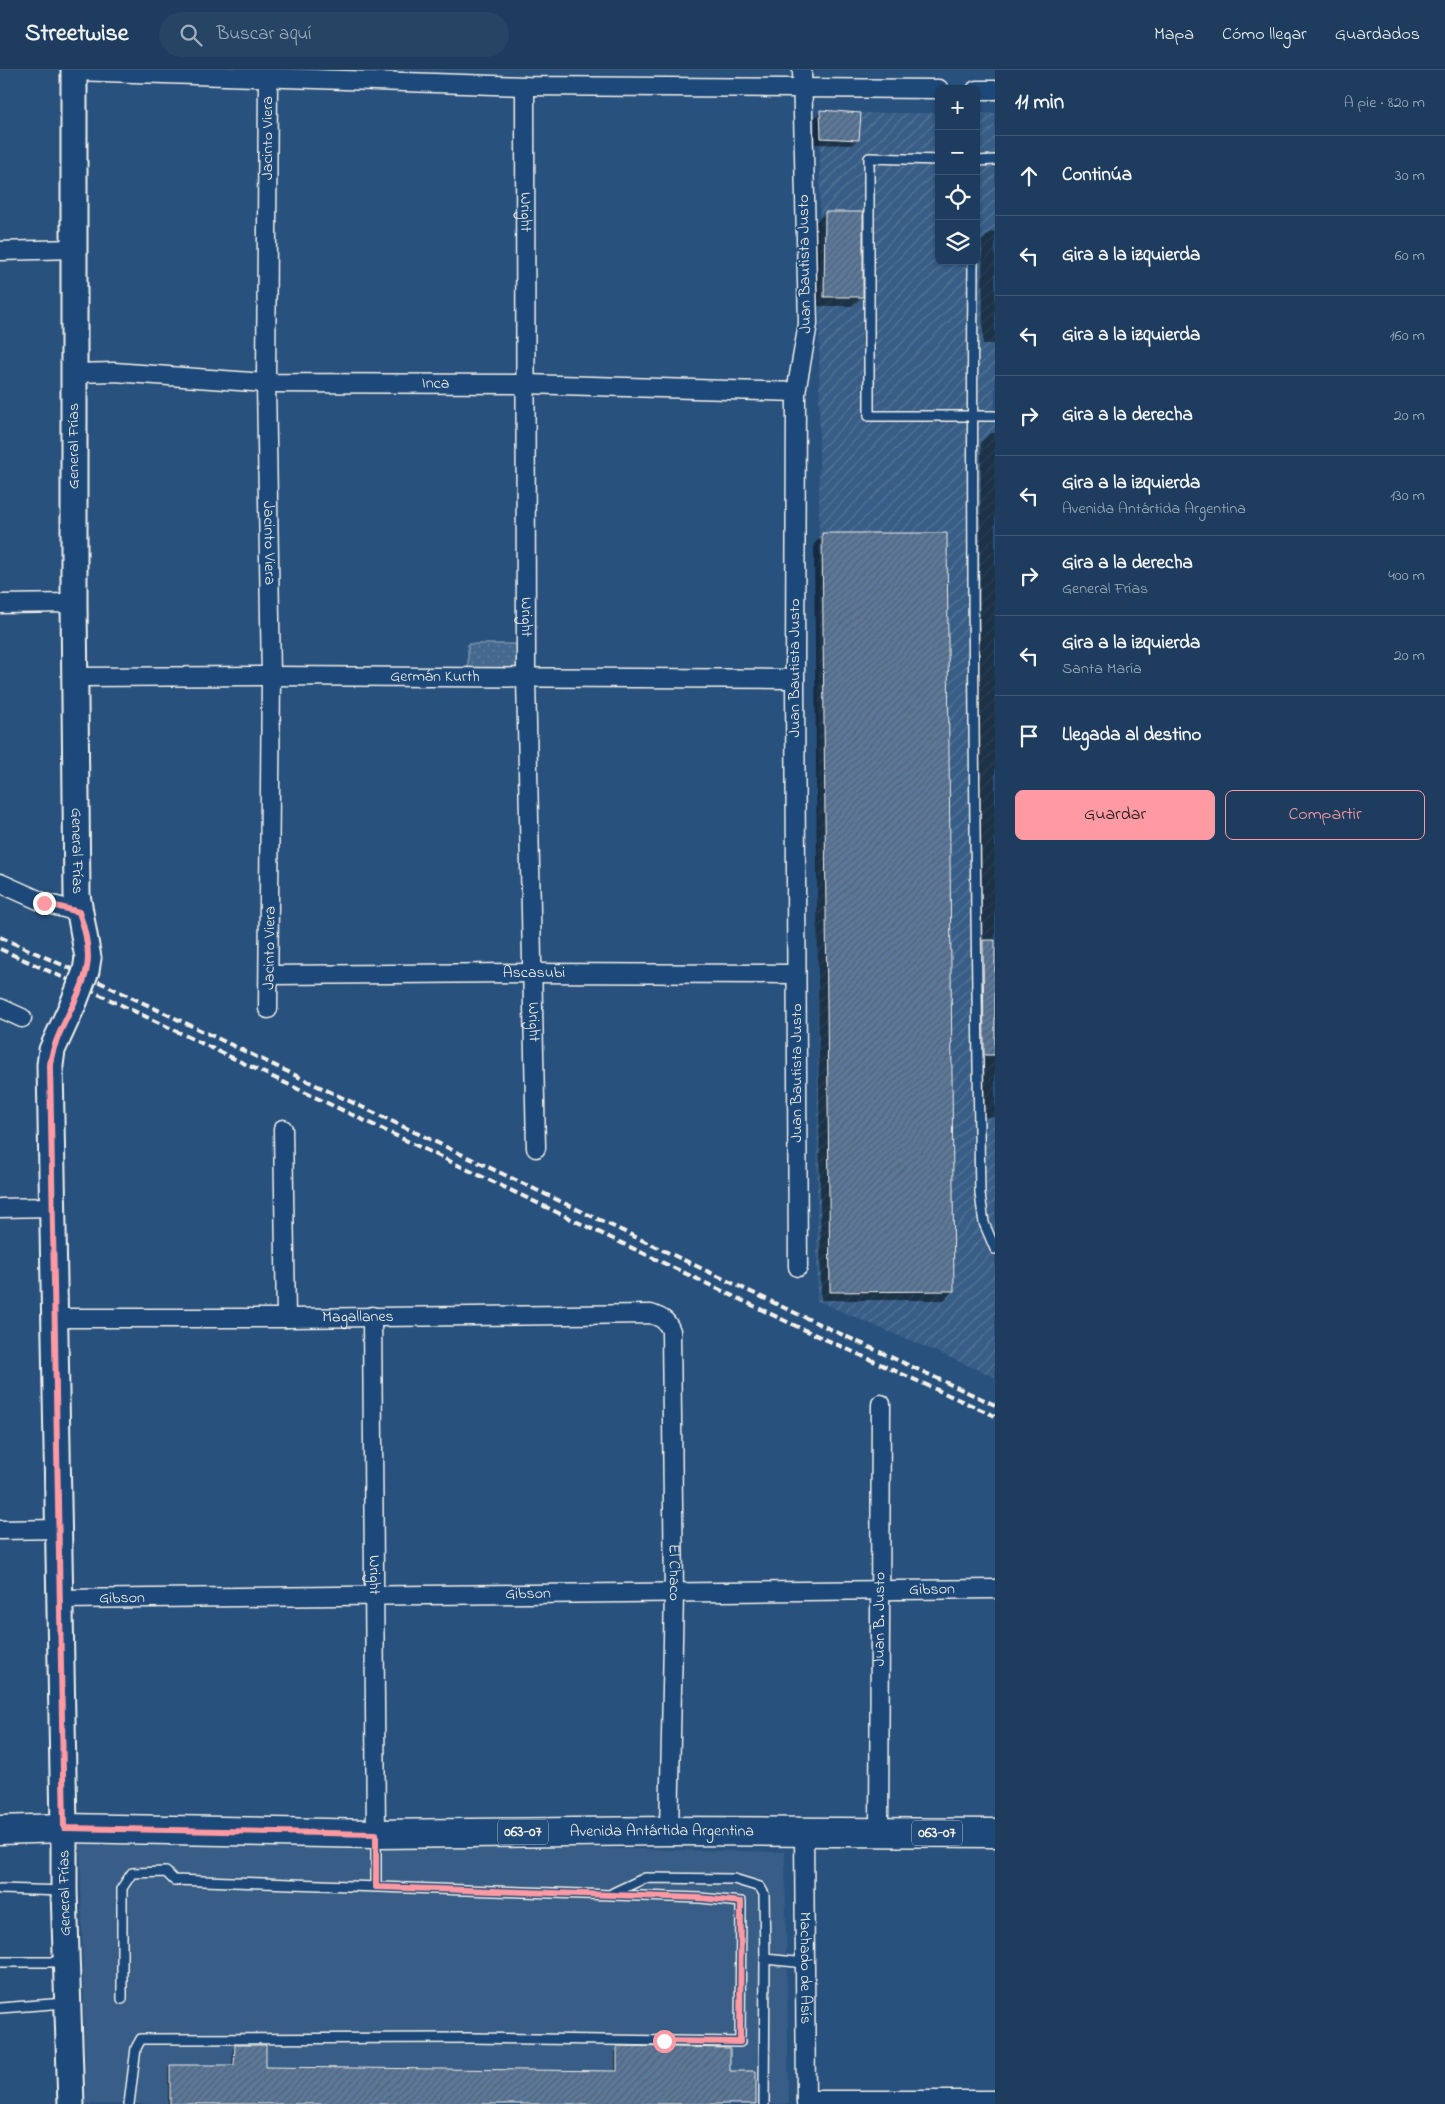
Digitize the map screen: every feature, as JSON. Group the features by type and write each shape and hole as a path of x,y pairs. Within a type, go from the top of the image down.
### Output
{"main road":[{"name":"General Frías","path":"71,2104 64,1891 56,1318 50,1065 52,1050 74,1002 86,971 88,958 77,895 74,602 74,70"},
{"name":"Avenida Antártida Argentina","path":"0,1830 64,1828 376,1834 669,1831 879,1834 995,1833"}],"street":[{"path":"74,70 268,78 442,76 525,86 935,89"},
{"name":"Juan Bautista Justo","path":"798,1267 795,679 796,392 808,324 802,70"},
{"name":"Jacinto Viera","path":"268,78 266,383 271,676 270,975 268,1009"},
{"name":"Wright","path":"525,86 524,384 526,677 536,1148"},
{"path":"980,90 995,90"},
{"path":"0,251 75,249"},
{"name":"Inca","path":"74,373 114,372 266,383 524,384 796,392"},
{"path":"0,604 74,602"},
{"name":"Germán Kurth","path":"75,677 271,676 795,679"},
{"path":"0,883 44,903 79,912"},
{"name":"Ascasubi","path":"270,975 531,973 796,974"},
{"path":"0,1008 22,1018"},
{"path":"283,1129 286,1318"},
{"path":"0,1208 52,1206"},
{"name":"Magallanes","path":"56,1318 286,1318 651,1314 662,1318"},
{"name":"Wright","path":"372,1316 376,1834"},
{"name":"El Chaco","path":"662,1318 668,1323 671,1331 674,1593 669,1831"},
{"name":"Juan B. Justo","path":"879,1834 881,1404"},
{"path":"0,1530 59,1529"},
{"name":"Gibson","path":"60,1599 374,1594 995,1589"},
{"name":"Machado de Asís","path":"804,1832 806,2102"},
{"path":"806,2102 995,2100"}],"lane":[{"path":"935,160 869,158 869,416 995,416"},
{"path":"980,160 995,160"},
{"path":"973,265 972,416 980,1194 984,1223 995,1249"},
{"path":"376,1834 376,1887"},
{"path":"122,2000 122,1888 132,1873 166,1872 174,1880 700,1898 741,1902 740,2042 472,2038 142,2039 136,2048 129,2104"},
{"path":"610,1895 644,1878 734,1879 760,1887 764,1894 764,2104"},
{"path":"0,1889 64,1891"},
{"path":"765,1959 806,1963"},
{"path":"0,1962 66,1962"},
{"path":"0,2008 68,2003"}],"shaded area":[{"path":"820,110 861,113 935,113 935,265 980,265 980,113 995,113 995,1377 817,1301"},
{"path":"468,644 522,644 521,671 468,670"},
{"path":"80,1838 785,1852 789,2104 86,2104"}],"building":[{"path":"820,110 861,113 859,140 821,138"},
{"path":"825,212 863,212 863,297 824,297"},
{"path":"822,533 947,533 954,1291 830,1292"},
{"path":"983,940 995,940 995,1055 984,1055"},
{"path":"235,2045 266,2045 266,2067 617,2071 617,2046 730,2048 730,2071 756,2071 756,2104 170,2104 170,2065 234,2065"}],"railway":[{"path":"0,937 76,971 791,1311 995,1405"},
{"path":"0,949 796,1326 995,1416"}],"route":[{"path":"44,903 79,912 84,927 88,958 86,971 74,1002 52,1050 50,1065 64,1828 376,1834 376,1887 700,1898 741,1902 740,2042 664,2041"}]}
